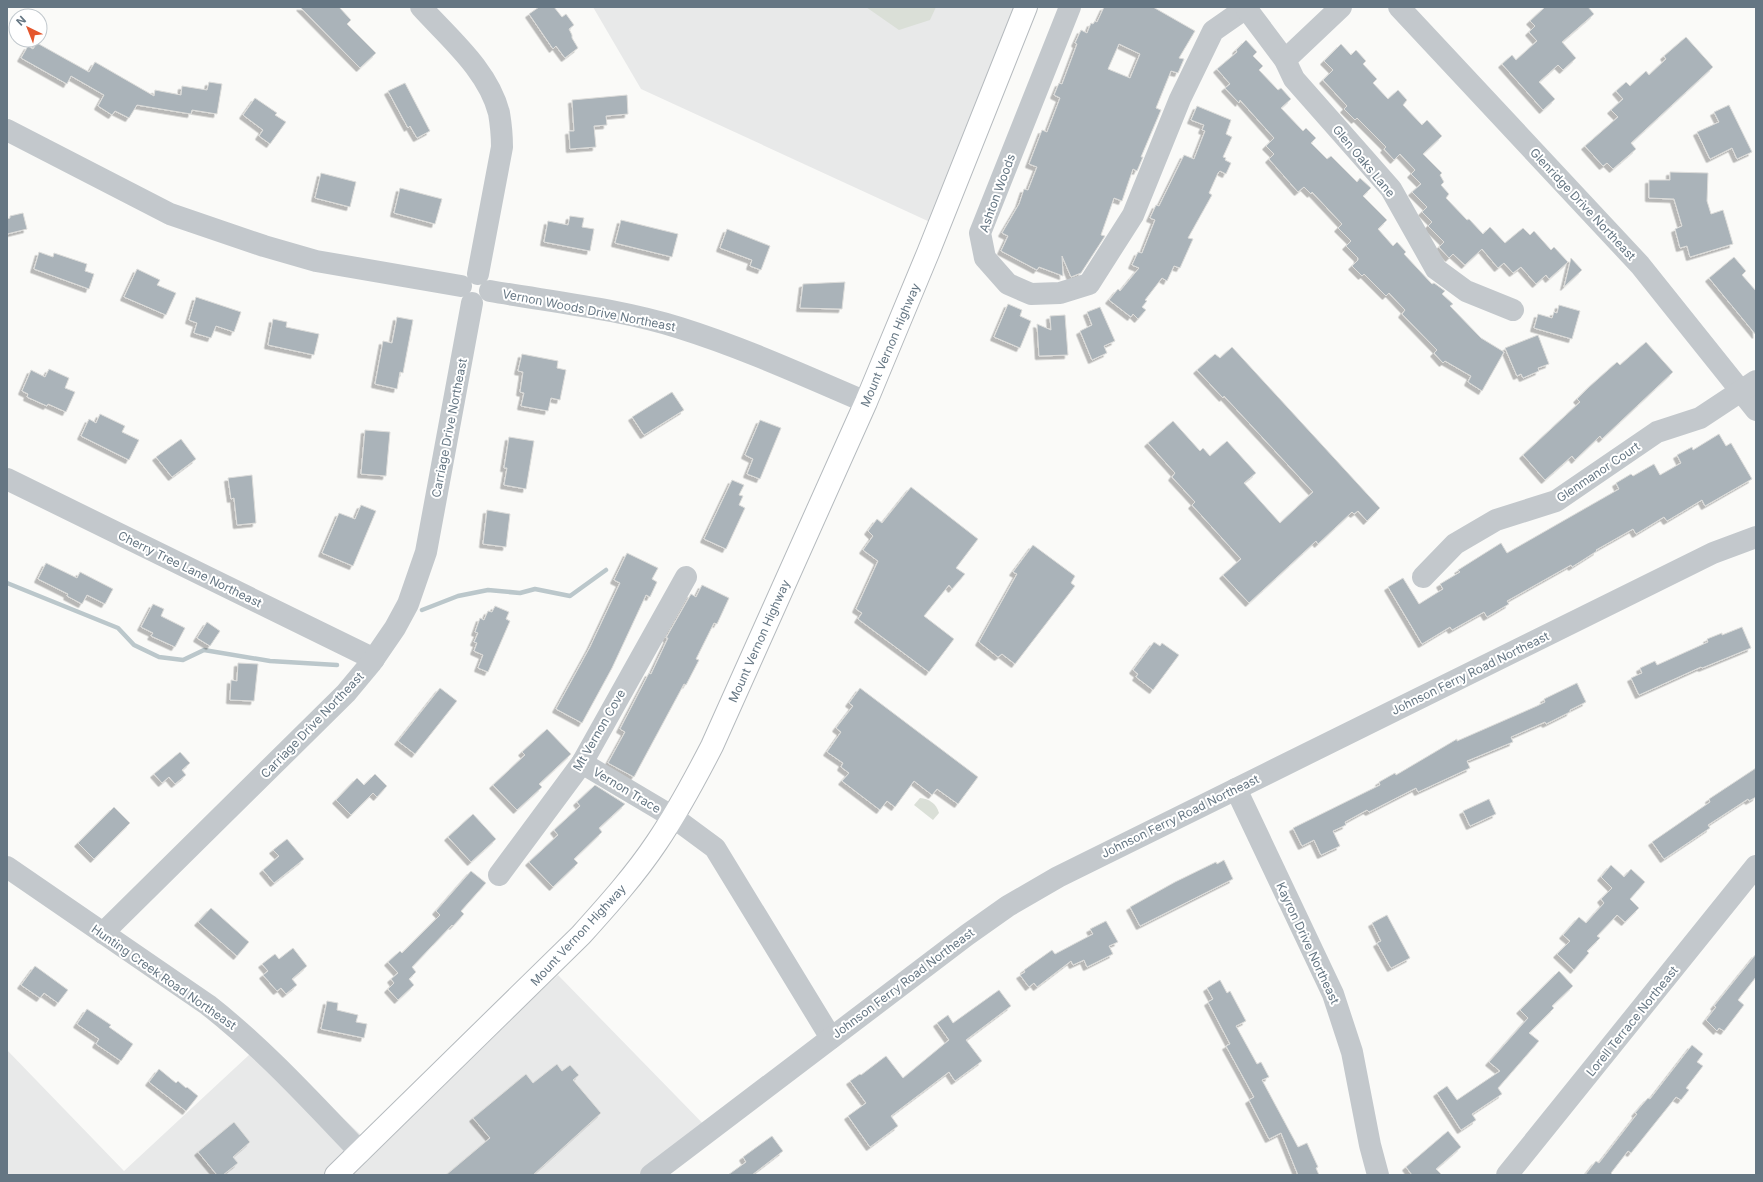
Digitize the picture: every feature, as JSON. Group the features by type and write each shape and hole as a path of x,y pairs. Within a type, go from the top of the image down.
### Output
{"main road":[{"name":"Mount Vernon Highway","path":"336,1175 581,935 620,893 657,842 686,795 712,746 866,402 937,231 1026,7"}],"street":[{"name":"Carriage Drive Northeast","path":"103,933 346,692 374,659 395,628 408,604 426,552 502,147 502,128 498,112 486,82 472,63 421,7"},
{"name":"Ashton Woods","path":"1070,7 980,233 985,258 1008,284 1030,294 1060,293 1089,284 1133,216 1180,99 1213,31 1245,8"},
{"path":"1285,60 1341,7"},
{"name":"Glenridge Drive Northeast","path":"1399,7 1640,265 1748,386 1756,410"},
{"name":"Glen Oaks Lane","path":"1245,8 1285,60 1294,80 1391,189 1436,269 1466,291 1513,310"},
{"name":"Vernon Woods Drive Northeast","path":"7,130 170,214 264,246 316,261 623,314 679,328 738,348 866,402"},
{"name":"Glenmanor Court","path":"1423,577 1455,544 1496,520 1556,501 1657,432 1700,418 1748,386"},
{"name":"Cherry Tree Lane Northeast","path":"7,479 374,659"},
{"name":"Johnson Ferry Road Northeast","path":"651,1175 967,935 1008,906 1068,871 1713,554 1756,537"},
{"name":"Mt Vernon Cove","path":"499,874 582,763 686,577"},
{"name":"Vernon Trace","path":"582,763 673,817 715,848 831,1038"},
{"name":"Kayron Drive Northeast","path":"1236,789 1333,994 1352,1052 1370,1145 1378,1175"},
{"name":"Lorell Terrace Northeast","path":"1507,1175 1756,866"},
{"name":"Hunting Creek Road Northeast","path":"7,867 208,1005 238,1028 360,1152"}],"shaded area":[{"path":"593,7 1026,7 943,228 641,89"},
{"path":"866,7 936,7 930,20 899,30"},
{"path":"920,798 926,799 936,807 939,813 933,820 914,805"},
{"path":"558,975 716,1137 654,1175 7,1175 7,1050 124,1171 262,1043 373,1146"}],"building":[{"path":"300,7 339,7 351,20 347,24 376,53 360,68"},
{"path":"539,7 554,7 562,17 566,14 574,25 569,29 578,48 565,58 556,46 553,49 529,14"},
{"path":"1104,7 1153,7 1195,31 1179,58 1184,59 1178,73 1171,71 1156,108 1161,110 1141,157 1143,157 1137,171 1133,169 1122,201 1114,198 1101,235 1105,236 1081,273 1071,277 1062,256 1063,276 1039,267 1037,270 1001,251 1008,236 1002,233 1019,204 1024,189 1028,190 1037,167 1029,164 1042,130 1047,132 1060,98 1054,95 1059,83 1062,84 1077,44 1075,43 1081,30 1087,33 1091,23 1093,24 1095,21 1097,22","holes":["1119,44 1140,54 1130,78 1108,69"]},
{"path":"1545,7 1588,7 1594,14 1562,42 1576,58 1563,70 1558,65 1539,82 1555,99 1543,110 1502,64 1512,55 1516,60 1537,41 1529,32 1535,26 1530,21"},
{"path":"1686,37 1713,67 1631,143 1636,149 1613,169 1607,163 1603,166 1585,146 1618,117 1611,110 1623,99 1616,91 1626,82 1630,86 1646,71 1649,75 1666,59 1664,56"},
{"path":"1246,40 1257,52 1253,56 1263,66 1259,70 1278,90 1281,88 1291,99 1281,108 1303,131 1306,128 1316,138 1311,143 1327,159 1331,156 1357,182 1360,178 1371,188 1363,196 1387,220 1378,229 1393,246 1397,242 1406,252 1404,254 1432,284 1434,283 1445,291 1442,294 1453,304 1450,306 1481,338 1504,352 1482,391 1468,382 1471,376 1445,361 1443,363 1434,353 1437,350 1402,314 1405,310 1389,293 1386,296 1364,274 1362,276 1352,266 1358,258 1346,246 1351,241 1338,228 1342,224 1312,192 1311,194 1304,187 1298,192 1269,159 1274,154 1266,146 1274,138 1240,100 1239,103 1225,88 1230,84 1217,69 1237,52 1236,50"},
{"path":"1341,44 1351,55 1356,50 1366,61 1363,64 1377,79 1373,83 1388,99 1398,90 1407,100 1403,105 1422,125 1427,120 1442,136 1423,154 1442,173 1440,175 1444,182 1441,185 1449,194 1446,198 1467,220 1469,219 1483,234 1490,227 1505,243 1523,228 1530,235 1534,231 1551,250 1554,247 1568,262 1549,279 1546,275 1536,284 1521,267 1513,273 1504,263 1498,268 1482,249 1465,265 1453,254 1449,258 1439,247 1444,242 1428,226 1432,222 1422,212 1427,207 1412,192 1421,184 1411,174 1415,170 1400,154 1394,160 1384,149 1386,147 1357,118 1355,120 1344,109 1347,106 1323,80 1333,70 1324,61"},
{"path":"27,48 46,48 89,72 95,62 154,96 155,90 181,95 182,86 207,90 209,82 222,84 217,114 192,110 191,114 137,105 129,118 115,111 112,115 98,106 104,95 71,76 67,84 21,58"},
{"path":"405,83 430,131 417,138 410,126 408,128 388,91"},
{"path":"627,95 628,114 606,116 607,125 594,126 596,147 570,149 569,131 574,131 572,100"},
{"path":"255,98 277,113 275,115 286,122 270,144 259,136 263,130 243,115"},
{"path":"1729,105 1752,152 1737,159 1732,148 1710,159 1697,132 1719,122 1714,112"},
{"path":"1197,106 1231,120 1226,134 1232,137 1223,157 1231,163 1226,174 1220,171 1218,173 1209,193 1212,195 1188,238 1193,239 1180,268 1174,266 1167,281 1162,278 1145,300 1147,301 1142,307 1146,310 1138,319 1133,314 1131,317 1109,300 1118,289 1120,291 1139,268 1132,265 1138,252 1142,253 1155,220 1150,218 1156,205 1159,206 1184,155 1194,159 1205,131 1202,130 1204,125 1191,120"},
{"path":"1670,172 1708,173 1707,201 1711,214 1723,210 1733,244 1690,257 1687,246 1680,248 1675,229 1682,226 1674,199 1649,198 1649,180 1670,180"},
{"path":"321,173 356,182 350,207 315,198"},
{"path":"400,188 442,199 435,224 394,213"},
{"path":"23,213 27,229 7,234 7,219 10,218 10,216"},
{"path":"570,216 584,218 582,227 594,229 590,251 544,242 548,221 568,225"},
{"path":"621,220 678,234 672,257 615,243"},
{"path":"727,229 770,246 761,270 750,266 752,260 720,248"},
{"path":"39,252 53,257 54,253 87,264 85,271 94,274 89,289 34,269"},
{"path":"1734,257 1746,271 1742,275 1756,291 1756,335 1709,278"},
{"path":"1571,258 1582,270 1564,287"},
{"path":"137,269 160,280 157,285 176,293 166,315 124,297"},
{"path":"845,282 842,309 800,308 803,284"},
{"path":"196,297 241,312 234,332 216,326 211,338 194,333 197,323 189,320"},
{"path":"1008,304 1022,310 1020,316 1031,321 1020,348 994,337"},
{"path":"1559,305 1580,311 1572,339 1534,328 1538,314 1552,318 1554,312 1557,313"},
{"path":"1100,307 1115,341 1104,346 1107,353 1092,360 1080,331 1092,325 1087,312"},
{"path":"1065,315 1068,355 1039,356 1037,324 1051,330 1050,316"},
{"path":"397,317 413,320 403,373 400,372 397,389 375,384 383,341 392,343"},
{"path":"273,319 287,322 286,327 319,334 314,355 268,345"},
{"path":"1538,335 1549,364 1538,368 1539,371 1523,378 1521,374 1517,376 1505,348"},
{"path":"1646,342 1673,372 1602,439 1600,436 1575,460 1572,456 1545,480 1523,455 1580,402 1577,399 1589,387 1617,362 1620,365"},
{"path":"1232,347 1380,508 1367,521 1358,511 1354,514 1352,512 1318,544 1316,541 1249,603 1223,575 1241,559 1192,505 1195,502 1172,477 1175,473 1148,443 1173,421 1200,451 1203,448 1210,456 1227,441 1256,473 1244,483 1280,523 1313,492 1224,396 1223,398 1197,370 1215,354 1220,358"},
{"path":"522,354 558,361 557,368 566,370 560,400 551,398 548,411 521,406 524,393 520,392 523,372 518,371"},
{"path":"49,369 69,378 65,388 75,392 66,412 48,404 47,406 27,397 28,394 22,391 31,370 45,377"},
{"path":"672,392 684,410 644,435 632,417"},
{"path":"100,414 125,426 122,432 139,440 129,460 81,436 89,419 96,423"},
{"path":"760,420 781,428 760,479 747,474 753,459 745,455"},
{"path":"365,430 390,432 386,476 361,474"},
{"path":"1719,434 1726,446 1731,443 1752,479 1705,506 1702,500 1667,521 1664,517 1636,534 1633,529 1596,550 1597,551 1572,567 1571,565 1507,601 1509,604 1487,617 1484,612 1452,630 1450,627 1422,644 1388,587 1403,578 1419,604 1443,589 1440,584 1460,572 1458,570 1501,543 1507,553 1619,489 1616,483 1631,474 1633,476 1654,464 1660,475 1681,463 1677,455 1692,447 1693,450"},
{"path":"509,437 534,441 526,489 504,485 507,468 504,468"},
{"path":"181,439 196,459 172,477 156,457"},
{"path":"252,475 256,523 237,525 234,498 231,499 228,478"},
{"path":"732,480 744,485 739,495 743,496 739,505 745,508 726,549 704,539"},
{"path":"911,487 978,539 956,568 965,574 952,589 949,585 924,616 954,639 929,672 858,619 862,613 856,609 878,561 863,550 873,536 868,531 877,519 882,523"},
{"path":"361,505 376,511 353,566 322,553 339,513 355,519"},
{"path":"487,510 510,514 506,547 483,544"},
{"path":"1033,545 1075,576 1071,583 1075,586 1015,664 1002,654 998,657 979,642 1017,574 1013,572"},
{"path":"627,553 658,568 652,579 657,582 650,597 646,595 612,668 582,723 556,709 590,647 620,583 614,580"},
{"path":"46,563 77,578 80,572 113,589 105,604 87,595 82,604 67,596 68,594 38,579"},
{"path":"702,585 729,598 717,624 714,623 696,659 699,660 686,685 684,684 634,777 608,763 625,732 620,729 649,673 651,674 668,638 666,638 691,594 696,597"},
{"path":"153,604 164,609 161,616 185,628 175,647 151,636 153,633 141,627"},
{"path":"495,606 509,612 506,619 510,621 488,672 478,668 483,655 474,651 477,643 474,642 478,633 475,632 480,618 484,620 488,611 492,612"},
{"path":"207,622 220,631 210,646 197,638"},
{"path":"1742,627 1751,648 1702,668 1701,667 1639,695 1631,678 1642,673 1640,668 1655,661 1657,665 1708,642 1707,639"},
{"path":"1154,642 1160,646 1162,643 1179,655 1153,690 1136,677 1138,674 1133,670"},
{"path":"238,663 258,664 254,701 230,700 231,680 237,681"},
{"path":"1577,683 1586,702 1570,710 1570,712 1546,724 1545,722 1511,737 1513,742 1467,761 1470,768 1418,792 1416,788 1369,812 1367,810 1345,822 1346,825 1333,831 1340,846 1321,855 1314,840 1302,846 1293,828 1380,785 1379,782 1395,773 1396,775 1457,739 1457,741 1537,706 1545,702 1544,699"},
{"path":"440,688 457,701 415,754 398,741"},
{"path":"860,688 978,777 958,804 937,789 932,795 914,781 895,807 887,801 880,810 842,781 849,773 841,767 843,763 827,752 841,732 836,728 853,706 849,703"},
{"path":"547,729 571,754 539,784 542,787 517,810 493,785 525,755 522,752"},
{"path":"180,752 190,763 182,770 186,775 175,784 169,777 162,783 154,774"},
{"path":"1756,768 1756,797 1749,801 1748,799 1708,825 1710,828 1664,859 1652,842 1710,802 1709,799"},
{"path":"375,774 387,786 377,797 373,793 351,815 336,800 357,778 364,785"},
{"path":"595,785 625,804 599,828 602,832 574,859 578,863 553,887 529,862 558,835 554,830 580,806 577,802"},
{"path":"1489,799 1496,814 1470,826 1463,811"},
{"path":"114,807 130,823 94,859 78,843"},
{"path":"473,814 496,839 471,862 448,837"},
{"path":"287,839 304,859 274,883 263,870 279,856 273,850"},
{"path":"1224,860 1233,879 1140,926 1130,907 1175,882 1216,862 1217,864"},
{"path":"1611,865 1624,877 1631,869 1645,882 1630,899 1639,908 1625,922 1617,915 1597,936 1600,938 1587,951 1589,953 1574,970 1557,954 1570,941 1563,935 1579,917 1586,923 1604,903 1601,899 1612,888 1601,877"},
{"path":"471,871 486,883 461,911 464,914 412,967 416,972 409,979 414,985 398,1000 388,989 394,983 391,979 398,973 388,962 400,951 402,953 440,915 436,911"},
{"path":"211,908 249,942 237,956 198,922"},
{"path":"1387,915 1410,958 1391,968 1377,943 1381,941 1372,923"},
{"path":"1106,921 1118,942 1109,946 1113,954 1087,967 1084,960 1073,965 1071,961 1037,987 1034,983 1029,987 1020,975 1025,972 1024,970 1052,950 1055,954 1093,934 1090,929"},
{"path":"293,948 307,966 292,979 297,985 286,994 281,988 277,991 263,975 268,971 262,964 275,954 279,959"},
{"path":"1756,954 1756,977 1738,1000 1744,1005 1724,1031 1719,1028 1717,1031 1706,1020 1716,1007 1714,1006"},
{"path":"35,966 68,990 58,1003 44,993 40,998 21,985"},
{"path":"1559,971 1573,986 1552,1006 1554,1008 1529,1033 1539,1041 1498,1088 1502,1094 1472,1114 1476,1120 1461,1130 1437,1093 1447,1086 1457,1100 1500,1071 1489,1062 1528,1018 1520,1010"},
{"path":"1220,980 1227,993 1230,991 1246,1021 1236,1026 1257,1064 1261,1062 1269,1077 1262,1080 1298,1147 1307,1143 1318,1167 1316,1168 1319,1175 1298,1175 1281,1133 1269,1139 1249,1100 1254,1097 1226,1046 1230,1044 1208,1002 1213,999 1207,988"},
{"path":"999,990 1011,1006 966,1040 982,1061 955,1081 949,1072 891,1116 898,1126 870,1147 848,1116 866,1103 850,1081 860,1074 861,1075 886,1056 903,1078 949,1040 937,1023 948,1015 953,1023"},
{"path":"327,1001 338,1003 337,1010 358,1015 356,1022 367,1024 364,1038 321,1029"},
{"path":"87,1009 111,1025 109,1027 133,1044 121,1061 96,1044 99,1039 77,1024"},
{"path":"1692,1045 1703,1054 1697,1062 1703,1066 1686,1088 1689,1090 1681,1100 1676,1097 1631,1153 1628,1151 1611,1173 1613,1175 1585,1175 1596,1161 1599,1163 1637,1114 1635,1113 1648,1098 1650,1099"},
{"path":"557,1064 562,1071 570,1065 579,1075 573,1080 601,1113 533,1175 446,1175 490,1138 473,1118 526,1074 533,1083"},
{"path":"159,1069 176,1083 178,1081 198,1096 186,1111 149,1082"},
{"path":"234,1122 250,1142 233,1157 238,1163 223,1175 217,1175 198,1152"},
{"path":"1448,1131 1461,1147 1436,1169 1442,1175 1412,1175 1406,1167"},
{"path":"772,1136 783,1151 752,1175 728,1175 746,1162 743,1157"}],"waterway":[{"path":"422,610 458,596 488,590 520,593 535,589 570,596 606,570"},
{"path":"7,583 118,628 134,645 159,657 183,660 204,650 270,661 337,665"}]}
